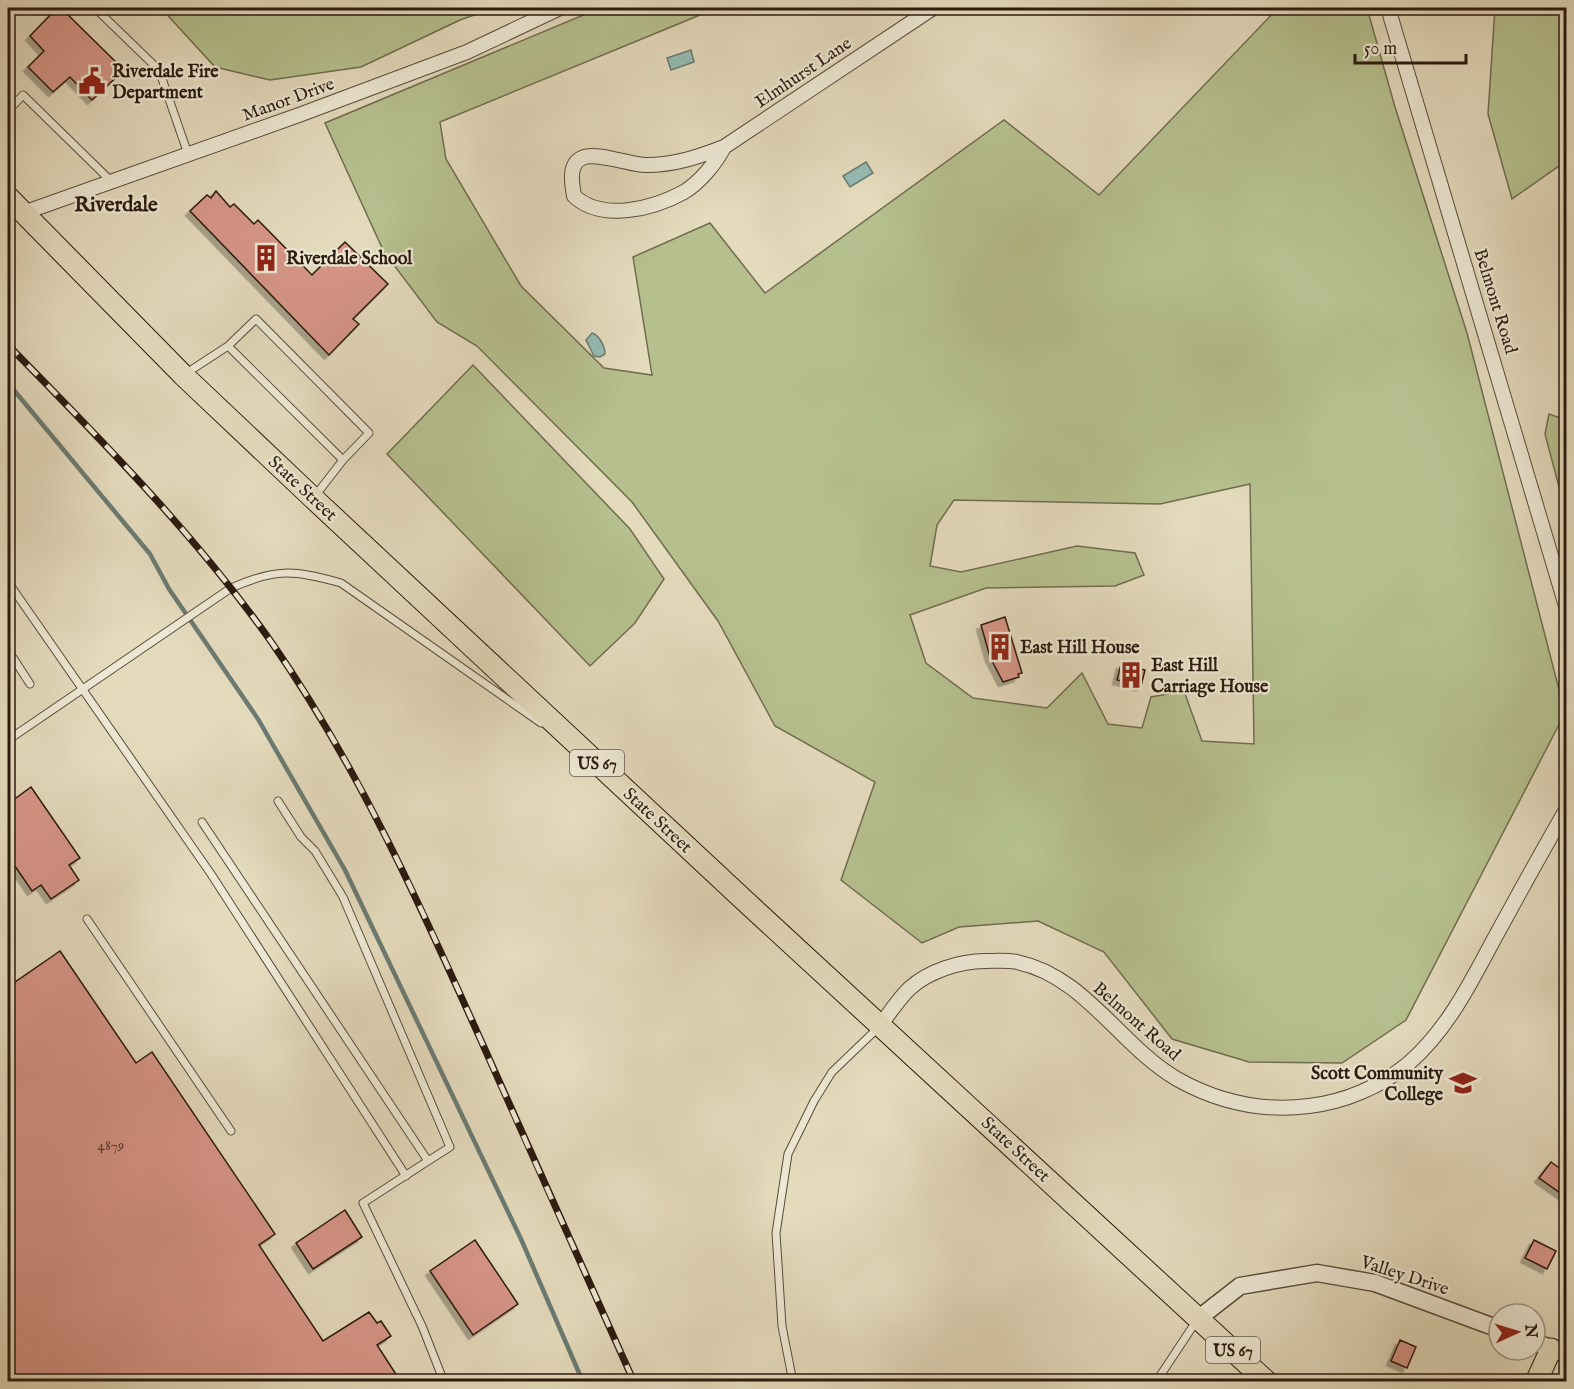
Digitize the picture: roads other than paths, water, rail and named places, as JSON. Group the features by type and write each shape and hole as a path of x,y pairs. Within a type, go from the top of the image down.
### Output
{"main road":[{"name":"State Street","path":"8,197 183,375 313,498 592,759 1267,1382"},
{"path":"1536,1382 1551,1348"}],"street":[{"name":"Manor Drive","path":"23,213 467,52 560,8"},
{"name":"Elmhurst Lane","path":"724,147 718,159 685,191 648,206 604,212 591,208 574,196 572,176 575,163 582,157 594,156 629,163 662,164 684,162 724,147 933,8"},
{"name":"Belmont Road","path":"1388,8 1566,606"},
{"name":"Belmont Road","path":"881,1024 909,988 942,969 977,961 1016,962 1049,972 1079,993 1148,1059 1176,1078 1214,1097 1240,1105 1289,1109 1333,1103 1381,1082 1406,1065 1428,1044 1455,1010 1566,810"},
{"name":"Valley Drive","path":"1199,1318 1240,1286 1317,1273 1375,1282 1487,1324"}],"lane":[{"path":"95,8 159,70 188,154"},
{"path":"8,111 23,96 111,181"},
{"path":"183,375 228,346 256,319 369,433 343,460 313,498"},
{"path":"228,346 343,460"},
{"path":"8,740 231,588 260,574 287,572 313,575 341,583 377,606 433,650 592,759"},
{"path":"8,582 211,874 406,1176"},
{"path":"8,650 30,684"},
{"path":"278,801 301,837 315,851 343,897 450,1147 363,1203 422,1326 444,1382"},
{"path":"202,822 428,1161"},
{"path":"87,919 231,1131"},
{"path":"793,1382 782,1326 776,1233 788,1154 814,1101 832,1072 881,1024"},
{"path":"1156,1382 1199,1318"}],"water":[{"path":"691,50 694,62 671,70 667,58"},
{"path":"866,162 873,173 850,187 843,176"},
{"path":"592,333 599,338 604,348 605,354 600,357 594,356 586,340"}],"waterway":[{"path":"8,383 150,554 169,589 258,719 345,870 521,1239 583,1382"}],"railway":[{"path":"8,345 146,489 211,564 272,643 333,739 412,890 634,1382"}],"place":[{"name":"Riverdale Fire Department","path":"92,81"},
{"name":"Riverdale School","path":"266,258"},
{"name":"East Hill House","path":"1000,647"},
{"name":"East Hill Carriage House","path":"1131,675"},
{"name":"Scott Community College","path":"1463,1083"}],"district":[{"name":"Riverdale","path":"116,204"}]}
